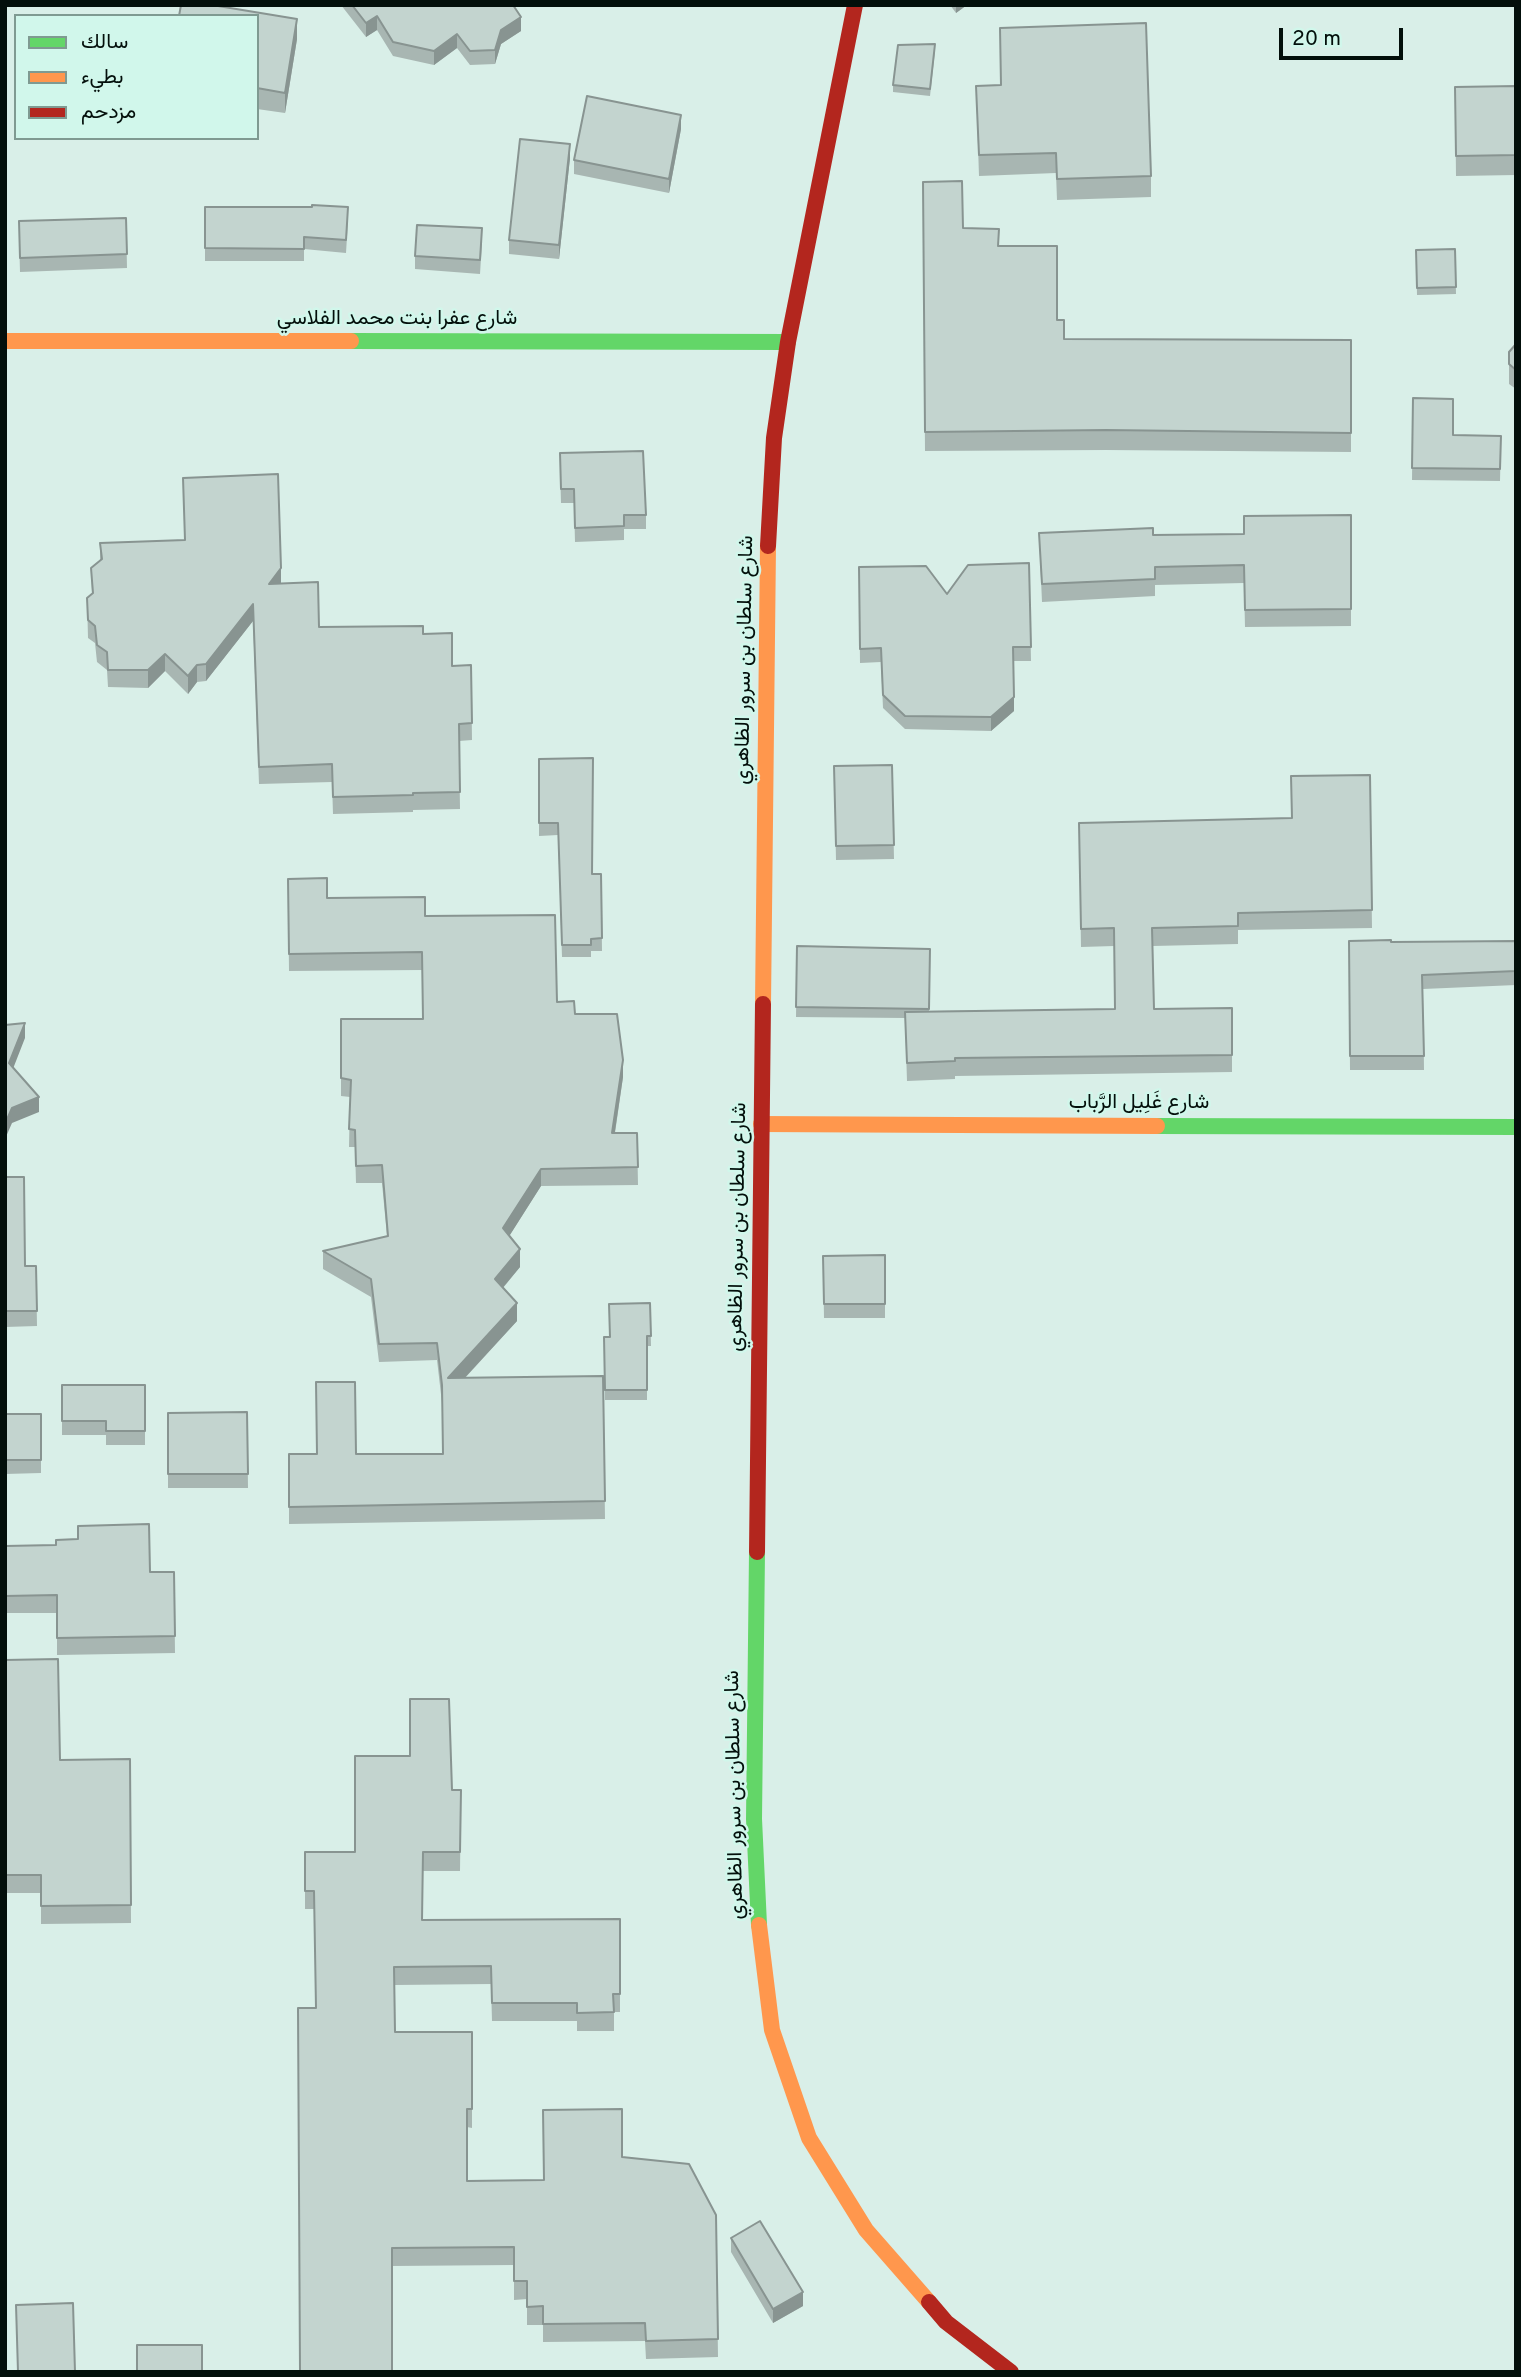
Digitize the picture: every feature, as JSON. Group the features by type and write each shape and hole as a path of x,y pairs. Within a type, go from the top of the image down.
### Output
{"street":[{"name":"شارع سلطان بن سرور الظاهري","path":"855,5 788,341 774,438 768,553 754,1819 760,1942 772,2030 809,2138 866,2230 946,2322 1011,2372"},
{"name":"شارع عفرا بنت محمد الفلاسي","path":"5,341 788,341"},
{"name":"شارع غَلِيل الرَّباب","path":"761,1124 1516,1126"}],"building":[{"path":"181,5 212,5 297,19 285,93 259,88 259,14 179,14"},
{"path":"352,5 513,5 521,17 501,30 495,50 470,51 457,34 434,51 393,42 377,16 366,23"},
{"path":"1146,23 1151,176 1057,179 1056,153 979,155 976,86 1001,85 1000,28"},
{"path":"935,44 930,89 893,85 898,45"},
{"path":"1516,86 1516,155 1456,156 1455,87"},
{"path":"587,96 681,115 669,179 574,160"},
{"path":"520,139 570,144 559,245 509,240"},
{"path":"962,181 963,228 999,229 998,246 1057,246 1057,320 1064,320 1064,339 1351,340 1351,433 1106,430 925,432 923,182"},
{"path":"205,207 348,207 346,240 304,237 304,249 205,248"},
{"path":"126,218 127,254 20,258 19,221"},
{"path":"417,225 482,228 480,260 415,256"},
{"path":"1455,249 1456,287 1417,288 1416,250"},
{"path":"1516,344 1516,370 1509,364 1509,352"},
{"path":"1413,398 1453,399 1453,435 1501,436 1500,469 1412,468"},
{"path":"643,451 646,515 624,515 624,526 575,528 574,489 561,489 560,453"},
{"path":"278,474 281,568 269,584 318,582 319,627 423,626 423,634 452,633 452,666 471,665 472,723 459,724 460,792 333,797 332,764 259,767 253,604 206,664 197,665 188,676 165,654 148,670 108,670 107,652 97,645 95,626 88,620 87,598 93,593 91,568 102,559 100,543 185,540 183,478"},
{"path":"1351,515 1351,609 1245,610 1244,565 1155,567 1155,579 1042,584 1039,533 1153,528 1153,535 1244,534 1244,516"},
{"path":"1029,563 1031,647 1013,647 1014,697 991,717 905,716 883,695 881,648 860,649 859,567 926,566 947,594 968,565"},
{"path":"593,758 592,874 601,874 602,938 591,939 591,945 562,945 558,823 539,823 539,759"},
{"path":"892,765 894,845 836,846 834,766"},
{"path":"1370,775 1372,910 1238,913 1238,926 1152,928 1154,1009 1232,1008 1232,1055 955,1058 955,1061 907,1063 905,1012 1115,1009 1114,928 1081,929 1079,823 1292,818 1291,776"},
{"path":"327,878 327,898 425,897 425,916 555,915 557,1002 574,1001 575,1014 617,1014 623,1060 612,1133 637,1133 638,1167 541,1169 503,1228 520,1249 495,1279 517,1303 448,1378 603,1376 605,1501 289,1507 289,1454 317,1454 316,1382 355,1382 356,1454 443,1454 442,1385 437,1343 379,1344 371,1279 323,1251 388,1236 382,1165 356,1166 355,1130 349,1129 351,1080 341,1078 341,1019 423,1019 422,952 289,954 288,879"},
{"path":"1349,941 1516,941 1516,971 1422,975 1424,1056 1350,1056"},
{"path":"797,946 930,949 929,1009 796,1007"},
{"path":"25,1023 9,1063 39,1097 12,1108 5,1124 5,1025"},
{"path":"5,1177 24,1177 25,1266 36,1266 37,1311 5,1311"},
{"path":"885,1255 885,1304 824,1304 823,1256"},
{"path":"650,1303 651,1336 647,1336 647,1390 605,1390 604,1337 610,1337 609,1304"},
{"path":"62,1385 145,1385 145,1431 106,1431 106,1421 62,1421"},
{"path":"247,1412 248,1474 168,1474 168,1413"},
{"path":"5,1414 41,1414 41,1460 5,1460"},
{"path":"149,1524 150,1572 174,1572 175,1636 57,1638 57,1595 5,1596 5,1546 56,1545 56,1540 78,1539 78,1526"},
{"path":"58,1659 60,1760 130,1759 131,1905 41,1906 41,1875 5,1875 5,1660"},
{"path":"410,1699 449,1699 452,1790 461,1790 460,1852 423,1852 422,1920 620,1919 620,1994 613,1994 614,2012 577,2013 577,2003 492,2003 491,1966 394,1967 395,2032 472,2032 472,2109 467,2109 467,2181 544,2180 543,2110 622,2109 622,2157 689,2164 716,2215 718,2339 646,2341 645,2323 543,2324 543,2306 527,2307 527,2281 514,2281 514,2247 392,2248 392,2372 300,2372 298,2008 316,2008 314,1891 305,1891 305,1852 355,1852 355,1756 410,1756"},
{"path":"760,2221 803,2292 773,2309 731,2238"},
{"path":"73,2303 75,2372 18,2372 16,2305"},
{"path":"137,2345 202,2345 202,2372 137,2372"}],"traffic: fast":[{"path":"351,341 788,342"},
{"path":"1157,1126 1516,1127"},
{"path":"757,1552 754,1819 759,1925"}],"traffic: slow":[{"path":"5,341 351,341"},
{"path":"763,1004 768,546"},
{"path":"761,1124 1157,1126"},
{"path":"759,1925 772,2030 809,2138 866,2230 929,2302"}],"traffic: jam":[{"path":"768,546 774,438 788,342 855,5"},
{"path":"757,1552 763,1004"},
{"path":"929,2302 946,2322 1011,2372"}]}
